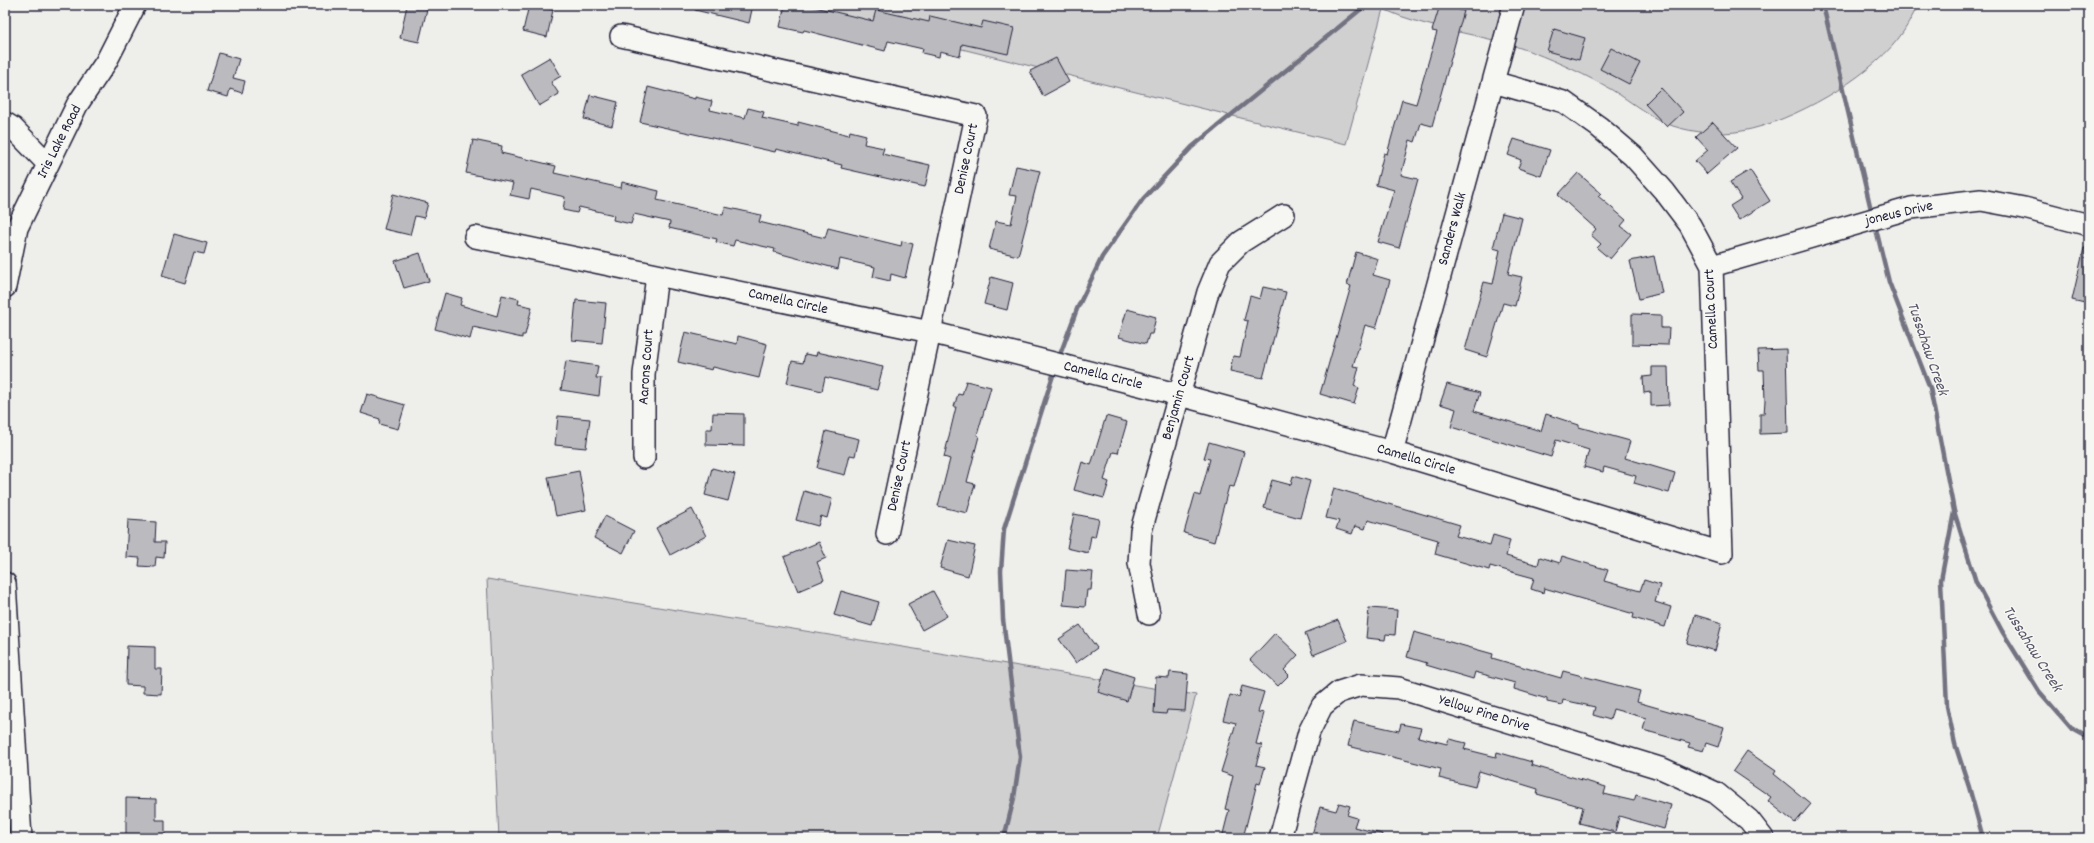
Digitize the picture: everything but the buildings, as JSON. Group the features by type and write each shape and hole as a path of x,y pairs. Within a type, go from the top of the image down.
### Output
{"street":[{"name":"Iris Lake Road","path":"5,287 17,228 77,105 106,62 135,5"},
{"name":"Sanders Walk","path":"1392,452 1514,5"},
{"name":"Denise Court","path":"621,36 976,116 887,534"},
{"name":"Camella Court","path":"1493,82 1564,102 1599,127 1633,156 1665,192 1690,225 1712,266 1722,553"},
{"path":"5,123 13,128 48,164"},
{"name":"joneus Drive","path":"1712,266 1911,208 1980,200 2024,208 2089,225"},
{"name":"Benjamin Court","path":"1149,614 1139,563 1141,531 1208,292 1220,263 1241,242 1284,215"},
{"name":"Camella Circle","path":"475,237 930,332 1180,395 1392,452 1722,553"},
{"name":"Aarons Court","path":"644,458 644,374 657,276"},
{"path":"5,583 21,838"},
{"name":"Yellow Pine Drive","path":"1280,838 1309,732 1322,706 1339,692 1361,685 1399,688 1663,769 1716,793 1749,820 1763,838"}],"shaded area":[{"path":"784,5 1918,5 1898,39 1884,54 1868,69 1827,97 1783,118 1762,126 1742,131 1716,133 1690,130 1665,123 1592,79 1532,52 1495,40 1420,22 1383,9 1346,144"},
{"path":"487,579 1196,695 1157,838 499,838"}],"waterway":[{"path":"1058,360 1077,309 1102,257 1143,199 1192,147 1366,5"},
{"name":"Tussahaw Creek","path":"1823,5 1872,214"},
{"name":"Tussahaw Creek","path":"1875,225 1889,282 1930,388 1954,511 1976,582 2002,631 2039,691 2071,728 2089,738"},
{"path":"1004,838 1014,798 1020,757 1003,619 1001,571 1004,529 1055,369"},
{"path":"1954,512 1941,580 1947,706 1955,744 1983,838"}]}
